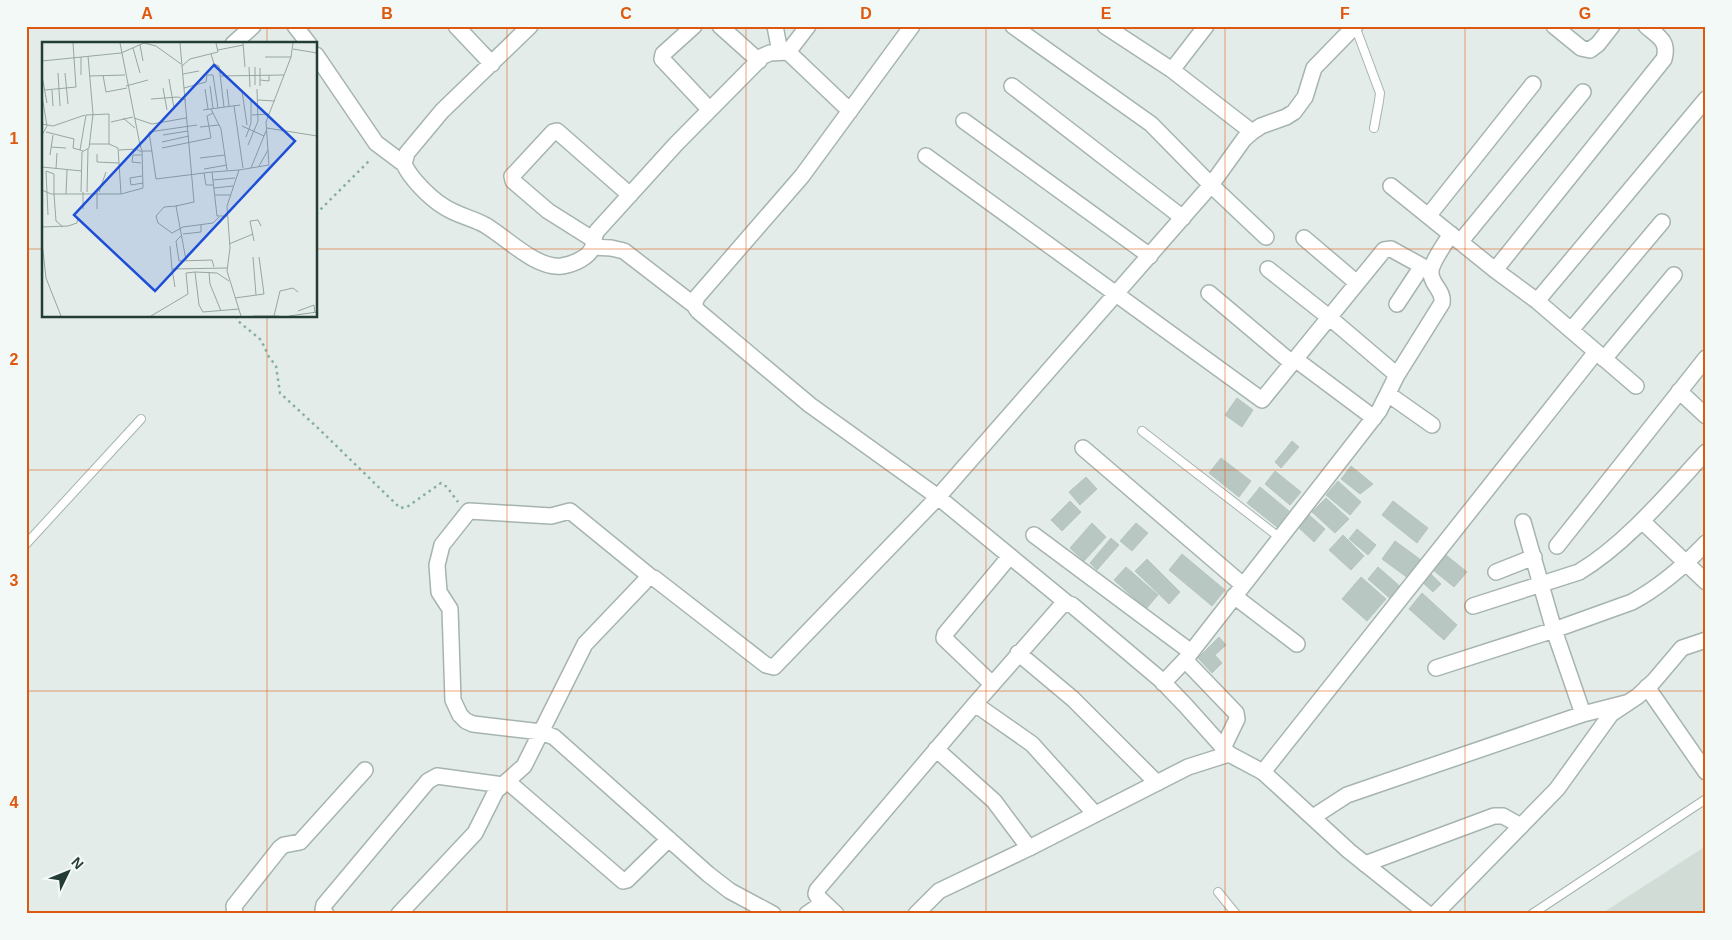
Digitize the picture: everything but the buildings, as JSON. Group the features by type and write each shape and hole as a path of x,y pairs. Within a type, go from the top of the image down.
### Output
{"street":[{"path":"235,42 253,26"},
{"path":"295,26 307,42"},
{"path":"456,26 492,64"},
{"path":"404,164 407,153 442,111 530,26"},
{"path":"694,26 663,54 662,59 709,109"},
{"path":"720,26 759,61"},
{"path":"775,26 784,52 850,111"},
{"path":"318,57 376,143 404,164 425,191 443,206 484,225 539,261 548,265 564,266 583,258 593,244 597,231 709,109 766,54 784,52 808,26"},
{"path":"694,305 697,298 802,176 912,26"},
{"path":"1013,26 1151,124 1266,237"},
{"path":"1105,26 1172,70 1252,132"},
{"path":"1172,70 1206,26"},
{"path":"773,914 730,891 708,874 557,740 542,732 473,724 466,721 460,715 455,707 451,684 450,609 439,592 437,565 440,550 466,513 472,510 552,516 570,511 651,577 768,667 774,667 938,497 1183,218 1252,132 1261,126 1294,112 1305,97 1314,68 1355,26"},
{"path":"1554,26 1581,48 1590,50 1598,44 1612,26"},
{"path":"1495,270 1664,59 1667,49 1664,41 1646,26"},
{"path":"1428,215 1533,84"},
{"path":"1012,86 1183,218"},
{"path":"1397,304 1426,268 1456,237 1583,92"},
{"path":"1537,301 1706,99"},
{"path":"964,122 1150,256"},
{"path":"630,195 557,131 553,132 512,176 513,180 548,211 593,244 624,252 694,305 698,311 810,404 938,497 1163,683 1226,751 1263,772 1348,851 1428,914"},
{"path":"926,156 1260,399 1265,398 1357,282 1387,248 1426,268 1443,295 1442,303 1397,375 1374,418 1188,656 1163,683"},
{"path":"1392,186 1495,270 1537,301 1636,386"},
{"path":"1571,330 1662,222"},
{"path":"1304,238 1357,282"},
{"path":"1268,269 1330,318 1397,375"},
{"path":"1263,772 1600,356 1674,275"},
{"path":"1209,293 1294,361 1374,418"},
{"path":"1557,546 1706,358"},
{"path":"1679,391 1706,416"},
{"path":"1388,394 1432,425"},
{"path":"1083,448 1296,644"},
{"path":"1473,606 1579,572 1590,566 1642,520 1706,452"},
{"path":"1642,520 1706,582"},
{"path":"1523,522 1554,630 1584,714"},
{"path":"916,914 939,891 1029,848 1188,767 1226,751 1237,719 1236,713 1188,656 1034,535"},
{"path":"1436,668 1554,630 1632,602 1686,564 1706,542"},
{"path":"992,684 944,638 945,634 1010,556"},
{"path":"1496,572 1534,557"},
{"path":"399,914 475,832 492,796 524,766 585,644 651,577"},
{"path":"836,914 818,897 816,894 817,890 1018,653 1062,605 1067,603"},
{"path":"1435,914 1557,789 1611,714 1630,702 1647,687 1682,648 1706,640"},
{"path":"1018,653 1073,699 1157,783"},
{"path":"1647,687 1706,772"},
{"path":"1312,817 1347,795 1584,714 1630,702"},
{"path":"975,704 1032,744 1095,814"},
{"path":"936,749 994,801 1029,848"},
{"path":"234,913 234,906 280,848 284,845 300,842 365,770"},
{"path":"326,914 323,910 324,905 428,781 437,776 505,783 623,881 627,880 669,839"},
{"path":"1365,864 1494,816 1503,816 1521,826"},
{"path":"807,914 824,902"}],"lane":[{"path":"1355,26 1380,92 1374,128"},
{"path":"26,544 141,419"},
{"path":"1142,431 1280,538"},
{"path":"1532,914 1706,799"},
{"path":"1218,892 1236,914"}],"path":[{"path":"318,212 382,148"},
{"path":"237,318 261,340 269,357 276,366 280,394 320,429 400,508 407,507 441,483 447,487 466,513"}],"shaded area":[{"path":"1706,846 1706,914 1601,914"}]}
